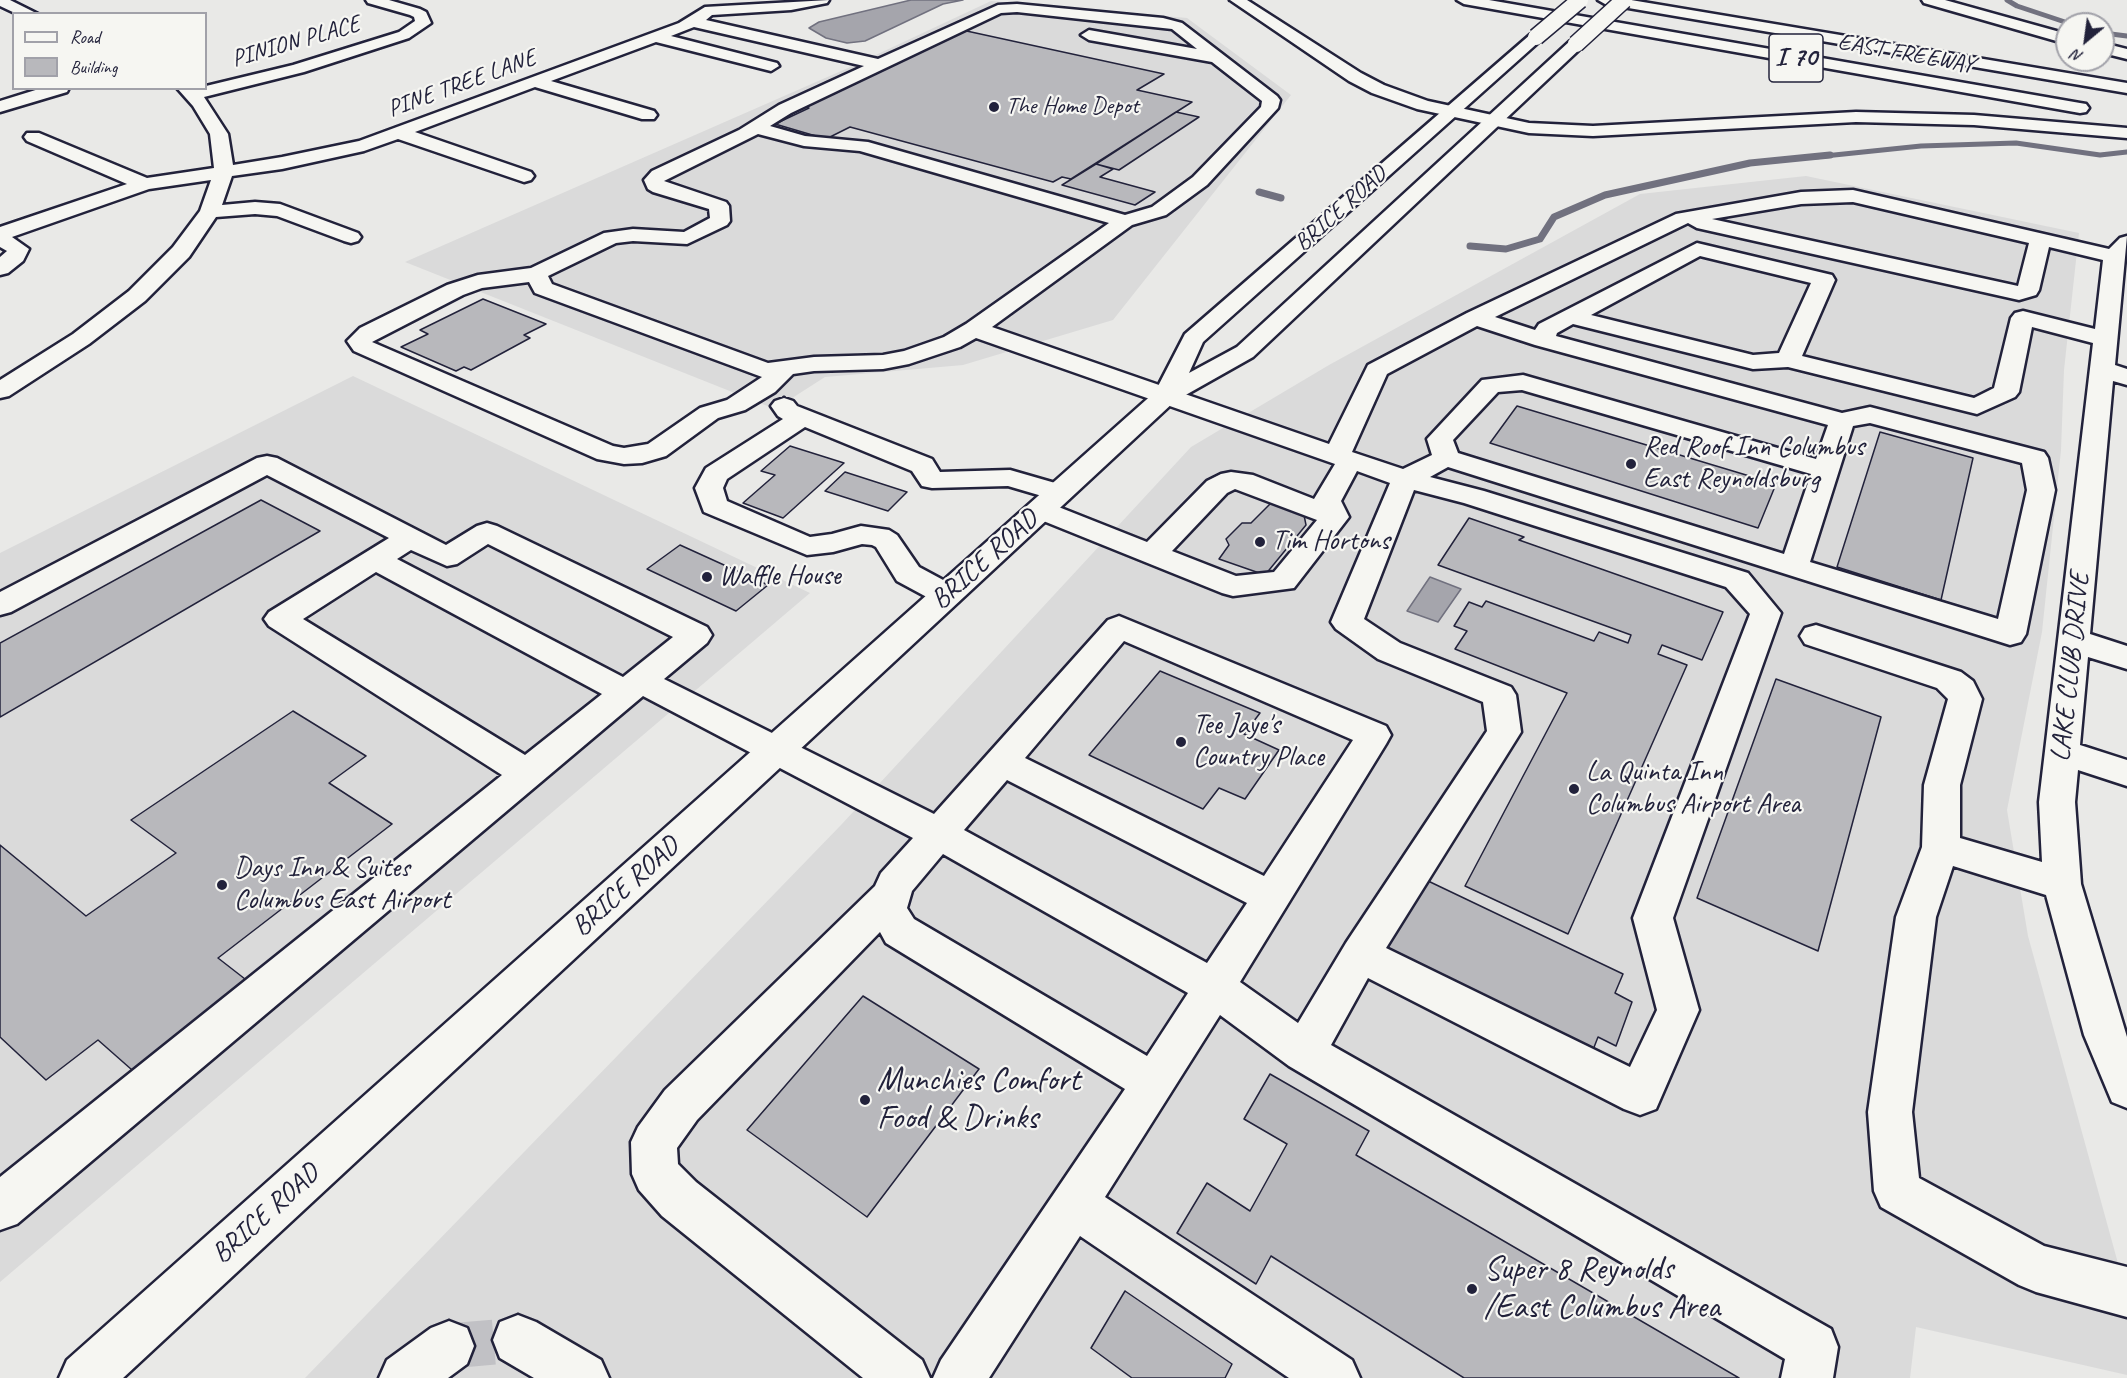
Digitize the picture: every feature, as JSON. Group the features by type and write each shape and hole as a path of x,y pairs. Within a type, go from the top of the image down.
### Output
{"main road":[{"name":"PINION PLACE","path":"207,88 281,74 404,35 423,23 421,15 415,12 373,0"},
{"name":"PINE TREE LANE","path":"0,236 145,184 332,153 399,133 656,36 699,11 791,6 822,0"},
{"path":"1237,0 1355,77 1400,98 1449,112 1529,128 1593,131 1816,117 1917,118 2036,124 2127,133"},
{"name":"EAST FREEWAY","path":"1464,0 2093,111"},
{"name":"BRICE ROAD","path":"1166,396 1193,339 1449,112 1580,0"},
{"name":"EAST FREEWAY","path":"1605,0 2127,88"},
{"name":"BRICE ROAD","path":"85,1378 1166,396 1245,352 1624,0"},
{"path":"1673,0 2127,74"},
{"path":"1929,0 2055,36"},
{"path":"0,1 26,12"},
{"path":"1006,8 1177,26 1270,100 1269,108 1200,181 1159,211 1125,220 974,329 952,342 909,357 883,362 814,364 775,378 736,405 708,413 657,450 642,455 624,456 606,453 362,346 359,341 368,333 455,290 478,282 536,274 611,237 633,234 687,238 720,221 719,206 660,188 654,180 659,175 755,128 785,109 879,64 980,16 1006,8"},
{"path":"699,11 879,64"},
{"path":"980,16 1037,26"},
{"path":"1071,32 1218,58"},
{"path":"656,36 771,66"},
{"name":"BRICE ROAD","path":"1493,121 1536,37"},
{"path":"535,82 648,115"},
{"path":"0,106 54,90"},
{"path":"0,391 81,339 137,296 181,252 210,212 224,171 219,134 200,103 188,92"},
{"path":"755,128 804,141 861,146 1125,220"},
{"path":"399,133 524,176"},
{"path":"33,137 145,184"},
{"path":"1335,517 1327,501 1377,370 1475,318 1683,218 1802,198 1853,196 2040,240 2120,249"},
{"path":"210,212 255,208 280,210 351,237"},
{"path":"1683,218 2019,293 2028,290 2040,240"},
{"path":"0,236 18,249 15,256 0,268"},
{"path":"1543,340 1547,329 1697,249 1824,280 1788,360"},
{"name":"LAKE CLUB DRIVE","path":"2120,249 2115,364 2073,640 2057,802 2062,884 2116,1037 2127,1088"},
{"path":"536,274 543,288 747,365 766,370 775,378 787,411 922,465 932,480 1010,478 1152,554 1233,586 1283,581 1335,517"},
{"path":"1571,317 1754,362 1788,360 1977,406 2006,392 2022,318 2115,364"},
{"path":"1304,1052 1360,955 1504,732 1499,695 1389,651 1347,622 1405,479 1446,458 2010,634 2041,490 2035,458 1870,416 1842,421 1543,340 1475,318"},
{"path":"974,329 1405,479 1474,497 1737,580 1766,613 1653,918 1678,1010 1640,1094 1360,955"},
{"path":"1446,458 1440,439 1491,385 1523,382 1826,470"},
{"path":"803,417 716,474 709,488 714,507 807,546 861,536 879,536 887,541 908,574 947,594"},
{"path":"1794,567 1842,421"},
{"path":"0,606 267,464 447,557 487,532 696,635 0,1207"},
{"path":"1152,554 1217,487 1231,480 1243,481 1335,517"},
{"path":"410,538 280,619 528,774"},
{"path":"376,560 634,687 776,751 939,834 1215,988 1304,1052 1813,1347 1807,1378"},
{"path":"959,1378 1154,1083 1374,735 1119,627 895,884 887,910 900,931 1154,1083"},
{"path":"1816,636 1949,680 1961,689 1965,699 1942,785 1941,847 1916,917 1890,1112 1897,1191 2036,1268 2127,1292"},
{"path":"2073,640 2127,658"},
{"path":"2062,752 2127,773"},
{"path":"1003,762 1273,898"},
{"path":"1941,847 2062,884"},
{"path":"892,894 681,1105 654,1142 655,1174 679,1199 904,1378"},
{"path":"1074,1204 1334,1378"},
{"path":"518,1340 583,1378"},
{"path":"405,1378 449,1346"}],"shaded area":[{"path":"911,0 963,0 943,4 865,41 847,43 826,38 809,28 819,22"},
{"path":"991,1 1187,18 1291,95 1113,320 963,365 825,377 775,409 405,262 848,68"},
{"path":"1806,176 2079,233 2064,370 2061,450 2042,632 2007,810 2028,936 2127,1296 2127,1375 1916,1327 1910,1378 305,1378 841,825 1191,447 1329,365 1640,194"},
{"path":"353,376 810,593 0,1282 0,553"},
{"path":"1430,577 1461,589 1438,622 1407,611"}],"building":[{"name":"The Home Depot","path":"962,30 1164,74 1137,90 1192,102 1071,179 1062,177 1053,182 850,127 826,139 775,124 809,108 799,106"},
{"path":"1176,112 1199,117 1119,170 1096,164"},
{"path":"1096,164 1113,169 1100,177 1155,192 1135,205 1062,185"},
{"path":"483,299 546,324 524,335 530,338 471,370 464,367 456,371 401,347 428,334 420,330"},
{"name":"Red Roof Inn Columbus East Reynoldsburg","path":"1517,406 1776,484 1758,528 1490,443"},
{"path":"1880,432 1973,458 1941,600 1837,567"},
{"path":"790,446 844,463 783,518 743,503 775,475 761,471"},
{"path":"845,472 907,492 888,511 825,491"},
{"path":"261,500 320,531 0,717 0,643"},
{"name":"Tim Hortons","path":"1271,503 1304,515 1306,525 1265,575 1219,559 1229,545 1226,539 1242,523 1251,523"},
{"name":"La Quinta Inn Columbus Airport Area","path":"1469,518 1524,537 1519,540 1723,612 1702,660 1662,645 1658,654 1687,665 1568,934 1465,886 1567,693 1455,649 1467,631 1454,626 1469,602 1482,607 1486,601 1594,641 1599,632 1628,643 1631,635 1438,565"},
{"name":"Waffle House","path":"680,545 768,585 736,611 647,569"},
{"name":"Tee Jaye's Country Place","path":"1160,671 1260,713 1244,734 1279,750 1245,799 1219,788 1203,809 1089,755"},
{"path":"1776,679 1881,717 1818,951 1697,898"},
{"name":"Days Inn & Suites Columbus East Airport","path":"293,711 366,756 329,783 392,824 218,958 254,986 140,1077 98,1040 46,1080 0,1037 0,845 86,916 176,853 131,820"},
{"path":"1426,880 1623,974 1615,993 1632,1002 1616,1046 1598,1037 1591,1055 1386,951"},
{"name":"Munchies Comfort Food & Drinks","path":"863,996 979,1069 867,1217 747,1130"},
{"path":"1270,1074 1369,1131 1356,1155 1739,1378 1464,1378 1271,1256 1256,1284 1177,1233 1207,1183 1250,1211 1287,1144 1244,1119"},
{"path":"1125,1291 1232,1364 1225,1378 1132,1378 1091,1348"}],"waterway":[{"path":"2007,0 2017,6 2055,19"},
{"path":"2115,34 2127,36"},
{"path":"1815,157 1921,146 2016,143 2100,155 2127,152"},
{"path":"1470,246 1506,249 1540,239 1554,217 1605,195 1750,163 1830,155"},
{"path":"1259,192 1281,198"}],"tunnel":[{"path":"449,1346 518,1340"}],"place":[{"name":"The Home Depot","path":"994,107"},
{"name":"Red Roof Inn Columbus East Reynoldsburg","path":"1631,464"},
{"name":"Tim Hortons","path":"1260,542"},
{"name":"Waffle House","path":"707,577"},
{"name":"Tee Jaye's Country Place","path":"1181,742"},
{"name":"La Quinta Inn Columbus Airport Area","path":"1574,789"},
{"name":"Days Inn & Suites Columbus East Airport","path":"222,885"},
{"name":"Munchies Comfort Food & Drinks","path":"865,1100"},
{"name":"Super 8 Reynolds /East Columbus Area","path":"1472,1289"}]}
